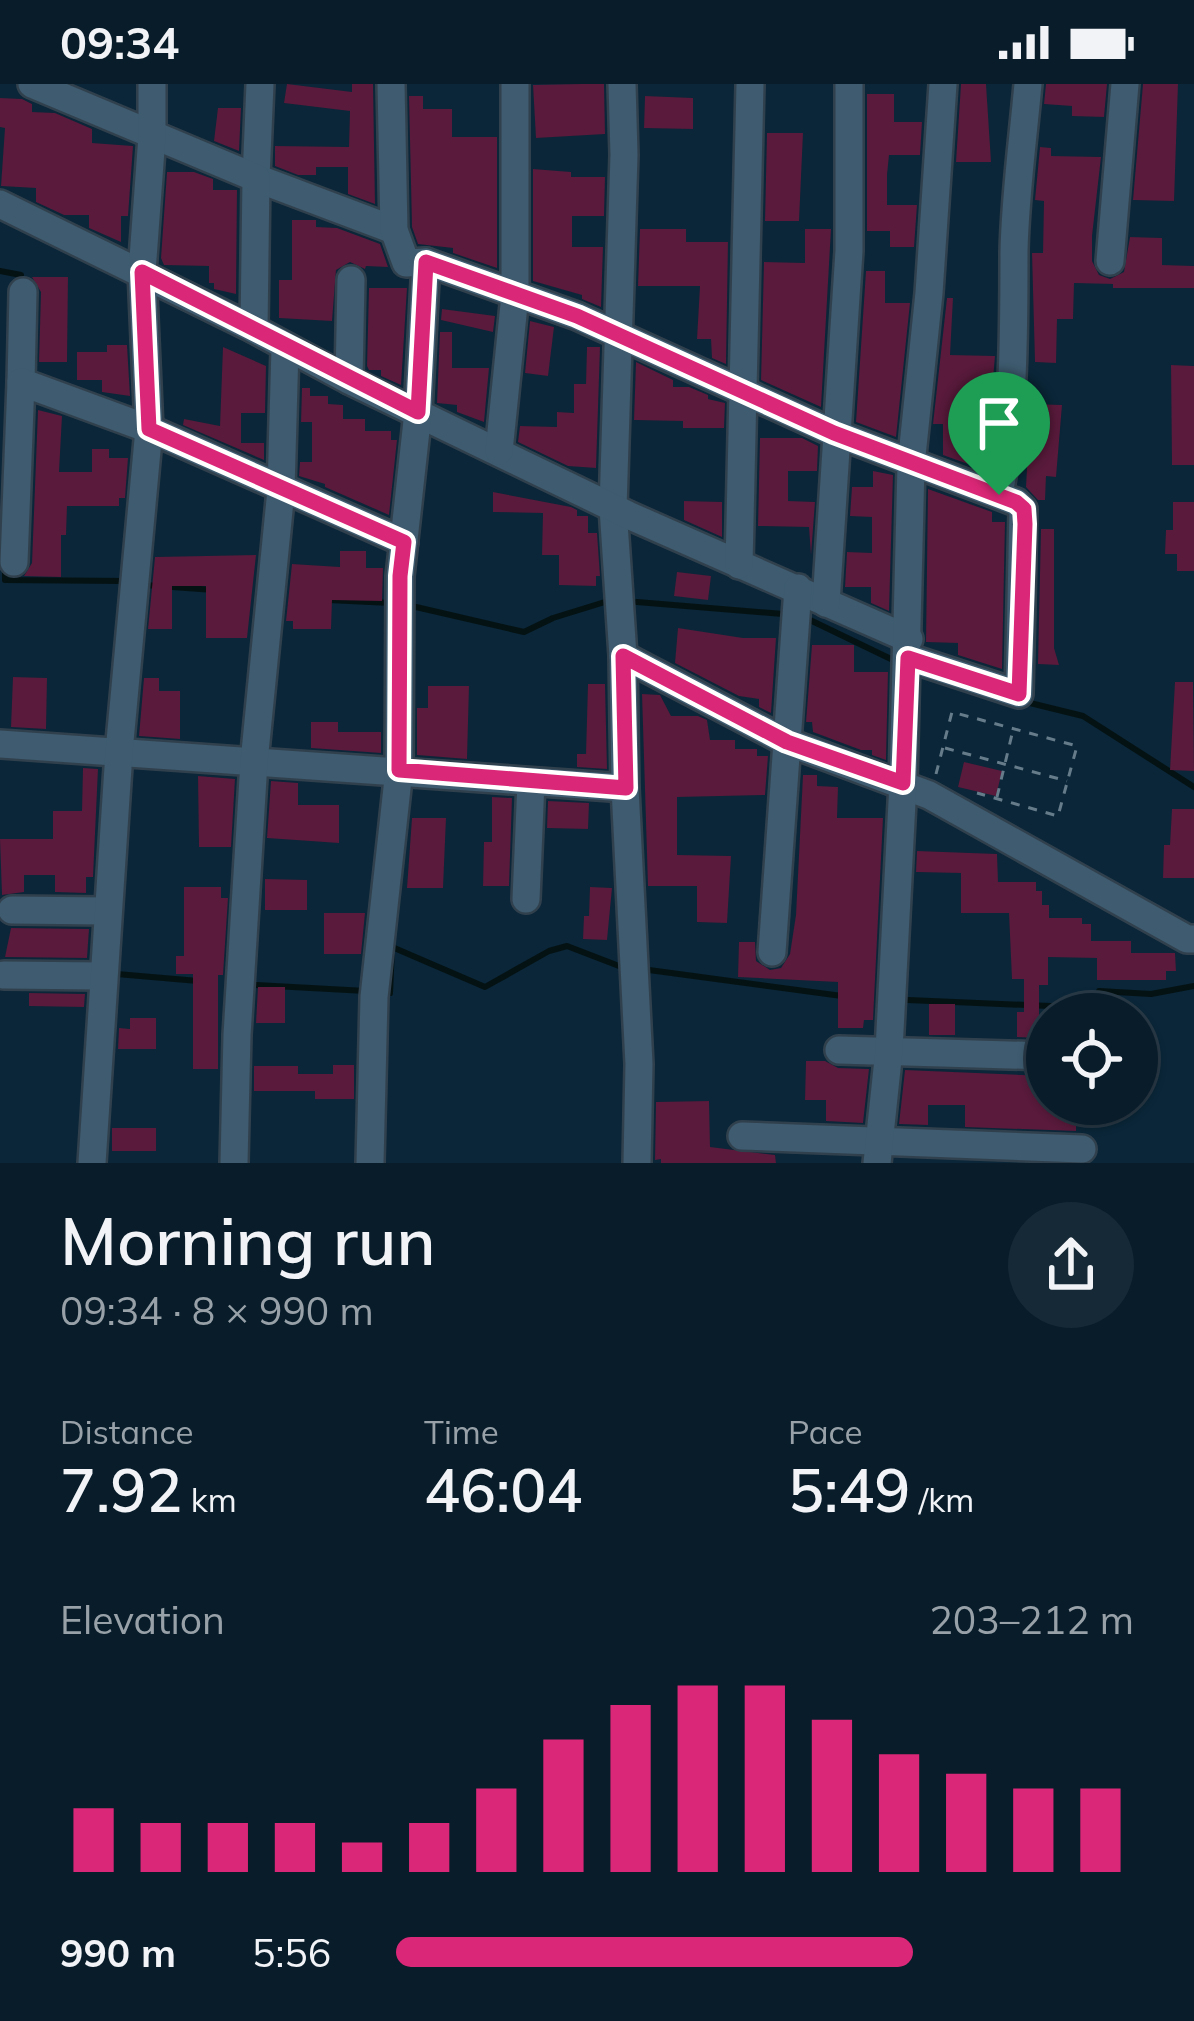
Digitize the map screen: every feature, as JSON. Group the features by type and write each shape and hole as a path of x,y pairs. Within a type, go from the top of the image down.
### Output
{"street":[{"path":"32,84 394,230"},
{"path":"92,1163 101,976 149,429 142,272 152,84"},
{"path":"254,329 260,84"},
{"path":"0,204 613,508 798,588 909,648 1019,694 1024,509 999,495 834,433 619,336 426,262 406,262 394,230 391,84"},
{"path":"499,451 515,295 515,84"},
{"path":"622,84 613,508 639,1064 637,1163"},
{"path":"739,565 750,84"},
{"path":"826,603 849,251 849,84"},
{"path":"878,1152 889,1050 903,783 911,465 943,84"},
{"path":"999,495 1009,440 1014,250 1028,84"},
{"path":"1110,261 1126,84"},
{"path":"370,1163 374,997 399,770 400,576 418,412 426,262"},
{"path":"349,380 351,280"},
{"path":"14,562 23,292"},
{"path":"235,1163 237,1035 254,763 281,490 285,348"},
{"path":"21,382 149,429 404,542"},
{"path":"772,952 798,588"},
{"path":"623,656 787,742 903,783 1192,940"},
{"path":"0,744 626,788"},
{"path":"526,898 531,782"},
{"path":"12,910 107,910"},
{"path":"4,975 101,976"},
{"path":"839,1050 1026,1055"},
{"path":"742,1136 878,1152 1082,1150"}],"path":[{"path":"935,782 952,712 1077,746 1058,816 976,793"},
{"path":"997,799 1013,727"},
{"path":"943,747 1067,781"}],"building":[{"path":"287,84 352,92 352,84 373,84 375,204 348,194 348,167 316,167 316,175 298,175 275,166 275,146 349,147 350,111 284,103"},
{"path":"604,84 605,134 536,138 533,85"},
{"path":"961,84 986,84 991,162 956,162"},
{"path":"1046,84 1107,84 1104,117 1072,116 1072,106 1044,104"},
{"path":"1143,84 1178,84 1174,201 1133,200"},
{"path":"867,94 894,94 894,122 922,122 920,155 889,155 887,175 887,205 917,205 914,247 890,247 890,231 867,231"},
{"path":"409,96 423,96 423,109 452,109 452,137 497,137 497,268 453,253 453,248 418,244 412,227"},
{"path":"645,96 693,98 693,129 644,128"},
{"path":"0,98 22,99 32,104 32,112 55,113 92,129 92,143 133,146 128,216 121,216 121,242 89,228 89,215 64,215 36,202 36,188 1,186 5,128 0,127"},
{"path":"218,108 241,108 239,151 214,141"},
{"path":"767,133 803,133 799,221 765,221"},
{"path":"1040,147 1051,148 1051,156 1101,157 1092,236 1092,261 1099,275 1110,279 1124,272 1130,237 1162,238 1162,265 1194,266 1194,288 1074,283 1073,319 1057,319 1056,363 1035,362 1032,253 1043,253 1044,201 1035,200"},
{"path":"533,169 571,172 571,177 605,177 604,216 572,216 572,247 603,247 601,307 582,295 533,281"},
{"path":"167,172 194,172 213,179 213,190 237,190 236,294 214,289 214,283 209,283 209,266 164,265"},
{"path":"292,220 316,220 316,227 337,228 380,244 388,267 365,269 350,262 336,270 332,321 279,318 279,280 292,280"},
{"path":"640,229 686,229 686,242 728,242 726,364 712,358 711,339 697,339 700,286 638,286"},
{"path":"805,229 831,229 821,407 761,380 764,262 805,263"},
{"path":"866,271 885,271 885,303 910,303 896,437 856,422"},
{"path":"32,277 68,277 67,362 39,362 41,292"},
{"path":"369,288 407,288 401,385 367,366"},
{"path":"947,298 953,298 950,355 995,356 985,470 943,455 943,424 933,424"},
{"path":"442,309 495,316 493,332 441,320"},
{"path":"530,321 554,327 548,376 525,373"},
{"path":"440,332 452,332 452,368 489,368 484,422 457,412 457,405 437,403"},
{"path":"107,345 127,345 130,396 102,392 102,380 77,380 77,352 107,352"},
{"path":"223,347 266,366 265,413 241,413 241,443 264,443 264,460 183,425 184,419 220,426"},
{"path":"587,347 600,347 596,468 568,466 518,442 520,426 557,427 557,412 574,413 574,384 586,384"},
{"path":"636,362 673,380 673,387 689,387 725,403 724,428 683,428 683,421 634,420"},
{"path":"1171,365 1194,366 1194,465 1172,465"},
{"path":"302,388 310,388 310,396 328,396 328,404 343,405 343,419 365,419 365,431 391,431 391,440 397,440 389,515 299,476 300,462 312,462 312,422 301,422"},
{"path":"1028,404 1062,405 1056,477 1046,476 1045,500 1038,500 1026,487"},
{"path":"38,410 62,416 59,472 92,472 92,449 109,449 109,458 128,458 125,498 119,498 119,506 67,506 61,577 24,576 32,563"},
{"path":"760,438 802,438 818,446 817,471 788,471 788,501 815,502 811,555 809,527 758,526"},
{"path":"873,471 893,475 889,611 871,603 871,587 845,587 847,552 872,553 872,517 850,516 852,487 873,487"},
{"path":"928,489 992,512 992,522 1005,522 1002,669 958,655 958,643 926,642"},
{"path":"493,492 571,507 577,516 588,516 588,533 597,533 600,576 596,576 596,586 559,585 559,555 542,555 543,513 493,512"},
{"path":"684,501 722,502 722,537 684,520"},
{"path":"1173,502 1194,502 1194,571 1177,571 1177,554 1165,554 1166,530 1173,530"},
{"path":"1041,529 1054,529 1054,648 1059,665 1038,664"},
{"path":"340,551 366,551 366,568 383,568 382,601 332,600 331,629 293,629 293,621 286,621 292,564 340,567"},
{"path":"256,555 247,638 206,638 206,586 172,586 172,629 148,629 155,557"},
{"path":"677,572 711,576 708,600 674,596"},
{"path":"678,628 776,638 771,713 759,707 759,699 739,696 675,663"},
{"path":"812,645 854,645 854,672 888,672 886,760 872,755 872,750 813,732 812,722 806,722"},
{"path":"13,677 47,678 46,729 11,727"},
{"path":"144,678 159,678 159,691 180,691 180,739 139,736"},
{"path":"1175,682 1193,682 1194,771 1170,770"},
{"path":"588,684 605,684 607,769 577,767 577,754 586,754"},
{"path":"428,686 469,686 467,759 417,755 417,708 428,708"},
{"path":"642,694 660,695 671,716 707,720 710,740 735,740 735,749 757,749 757,756 768,756 765,795 677,797 677,855 731,856 727,923 697,922 697,886 648,886"},
{"path":"311,722 338,722 338,732 381,732 381,753 311,748"},
{"path":"964,762 1002,771 996,796 958,787"},
{"path":"83,768 98,769 93,877 86,877 86,893 55,892 55,875 24,875 24,892 2,895 0,839 53,839 53,811 82,811"},
{"path":"803,775 817,775 817,786 838,787 837,818 883,818 873,1020 864,1020 863,1028 838,1028 838,982 738,977 739,942 755,942 756,961 770,970 781,968 790,954"},
{"path":"198,776 235,779 231,847 199,847"},
{"path":"271,781 298,783 298,805 339,805 339,843 267,838"},
{"path":"492,797 512,798 509,886 483,886 484,842 492,842"},
{"path":"548,801 589,803 588,829 547,828"},
{"path":"1172,809 1194,809 1194,878 1163,878"},
{"path":"412,818 446,818 443,888 407,888"},
{"path":"917,851 997,854 998,882 1036,882 1042,905 1049,905 1049,918 1082,918 1082,924 1091,924 1091,941 1131,941 1131,953 1175,953 1176,971 1166,971 1166,980 1097,980 1097,958 1048,957 1048,985 1039,985 1039,993 1026,993 1026,1037 1017,1037 1017,1012 1024,1012 1024,979 1012,979 1009,913 961,913 961,873 916,872"},
{"path":"265,879 307,880 307,910 265,910"},
{"path":"184,887 221,887 221,898 228,898 223,975 218,975 218,1069 193,1069 193,974 176,974 176,956 184,956"},
{"path":"590,887 612,888 607,940 583,939"},
{"path":"324,913 365,913 361,954 324,954"},
{"path":"11,928 89,929 87,958 5,957"},
{"path":"258,987 285,987 285,1023 256,1023"},
{"path":"29,993 85,994 84,1007 29,1006"},
{"path":"929,1004 955,1004 955,1035 929,1035"},
{"path":"130,1018 156,1018 156,1049 118,1049 119,1028 130,1029"},
{"path":"806,1061 869,1069 863,1123 826,1121 826,1100 805,1100"},
{"path":"333,1065 354,1065 354,1099 315,1099 315,1091 254,1091 254,1066 298,1066 298,1074 333,1074"},
{"path":"905,1070 1026,1075 1026,1125 1076,1125 1076,1131 965,1127 965,1105 928,1105 928,1125 899,1124"},
{"path":"709,1101 710,1147 775,1155 776,1163 655,1160 656,1102"},
{"path":"112,1128 156,1128 156,1151 112,1151"}],"waterway":[{"path":"0,271 21,275 20,283"},
{"path":"5,566 5,580 125,581"},
{"path":"145,585 214,590"},
{"path":"329,600 391,603"},
{"path":"416,607 524,632 608,601"},
{"path":"637,602 783,614"},
{"path":"810,620 893,660"},
{"path":"1022,701 1083,716 1194,787"},
{"path":"390,993 392,947 485,987 567,946 619,966"},
{"path":"649,970 842,996"},
{"path":"117,974 198,981"},
{"path":"256,985 366,991"},
{"path":"908,1000 1096,1008 1099,991 1151,994 1194,986"}],"route":[{"path":"426,262 577,316 834,433 999,495 1024,509 1019,694 908,658 903,783 787,742 623,656 626,788 399,770 404,542 149,429 142,272 418,412 426,262"}]}
